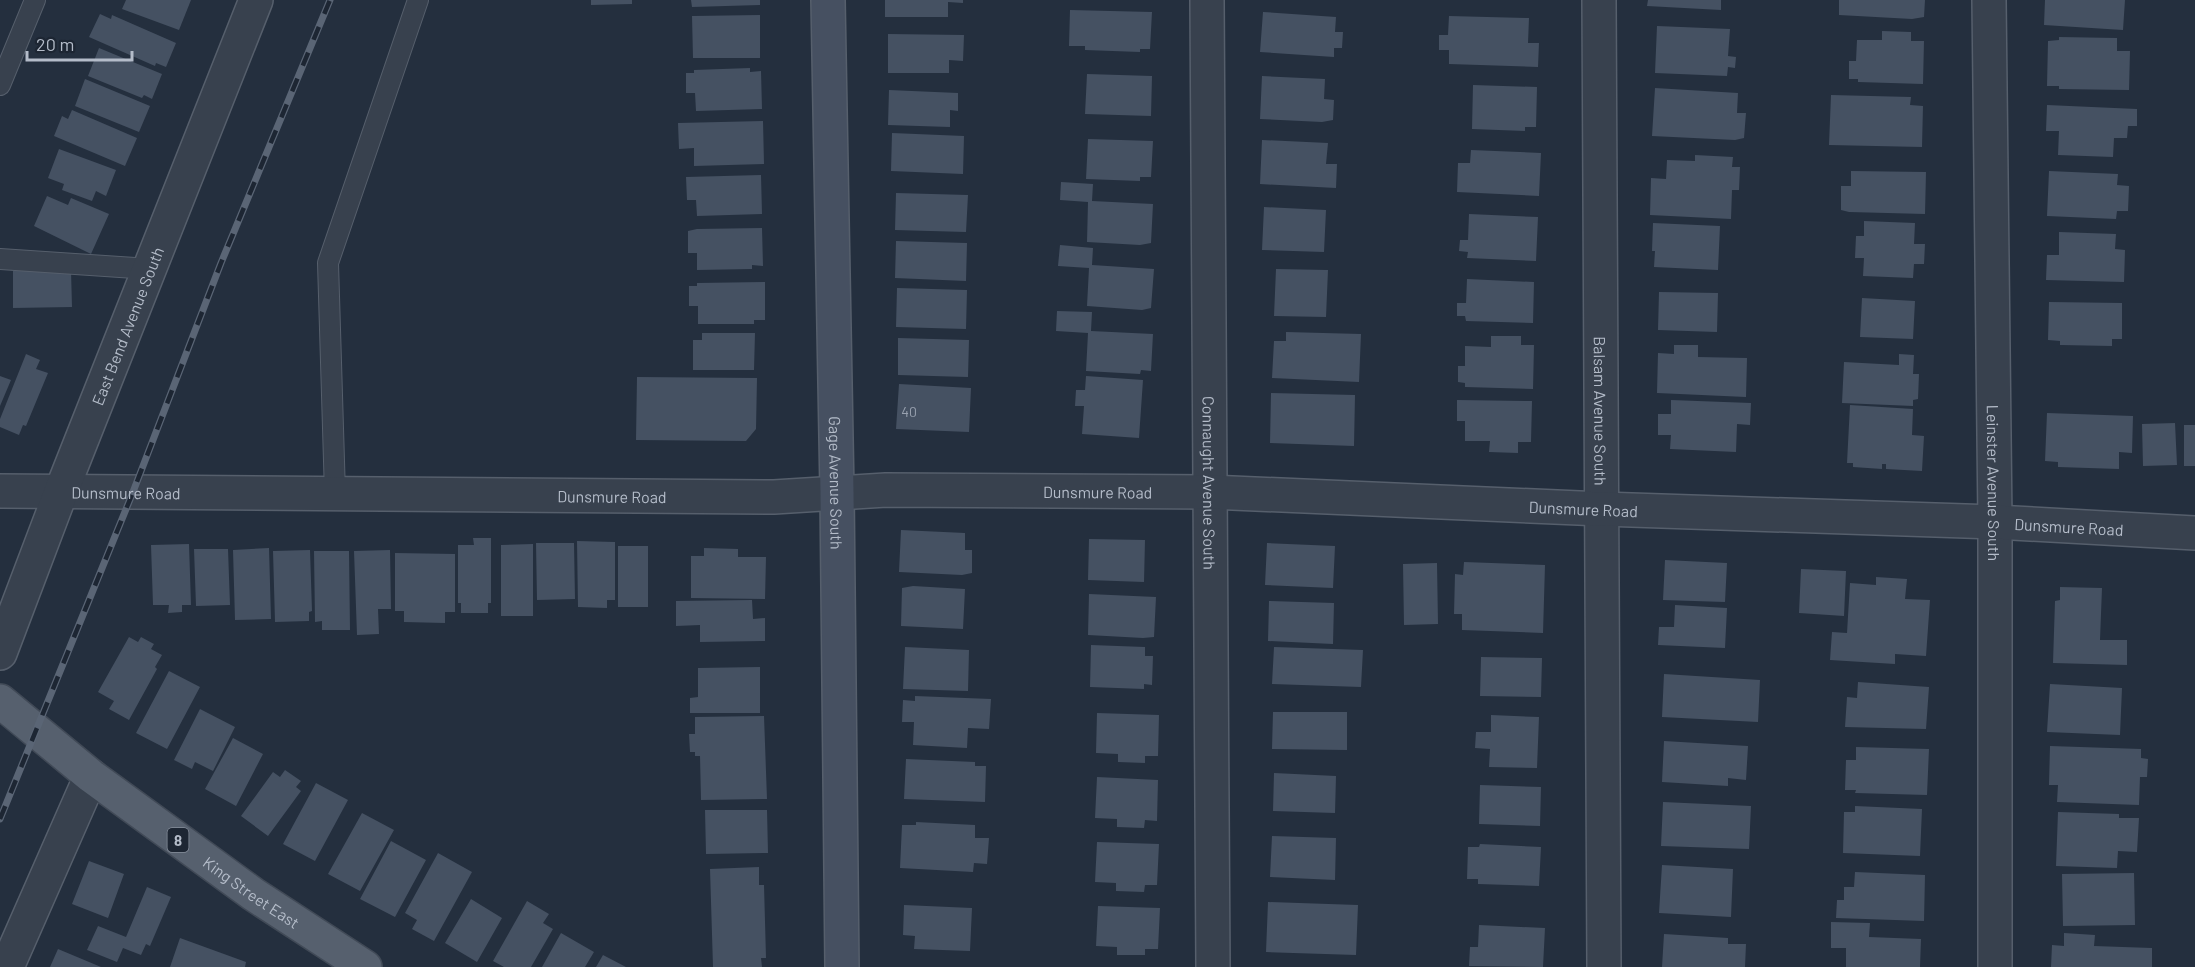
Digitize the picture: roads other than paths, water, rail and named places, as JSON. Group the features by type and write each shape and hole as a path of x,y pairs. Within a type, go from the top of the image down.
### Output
{"main road":[{"name":"Gage Avenue South","path":"828,0 837,492 842,967"},
{"name":"King Street East","path":"0,701 91,776 253,894 365,967"}],"street":[{"name":"East Bend Avenue South","path":"0,653 61,492 256,0"},
{"name":"Connaught Avenue South","path":"1207,0 1213,967"},
{"name":"Balsam Avenue South","path":"1599,0 1604,967"},
{"name":"Leinster Avenue South","path":"1989,0 1995,522 1995,967"},
{"name":"Dunsmure Road","path":"0,491 774,497 886,490 1210,492 1602,509 1995,522 2195,533"},
{"path":"7,967 91,776"}],"lane":[{"path":"0,85 34,0"},
{"path":"335,494 328,263 418,0"},
{"path":"0,260 150,269"}],"railway":[{"path":"0,819 133,492 221,263 330,0"}]}
